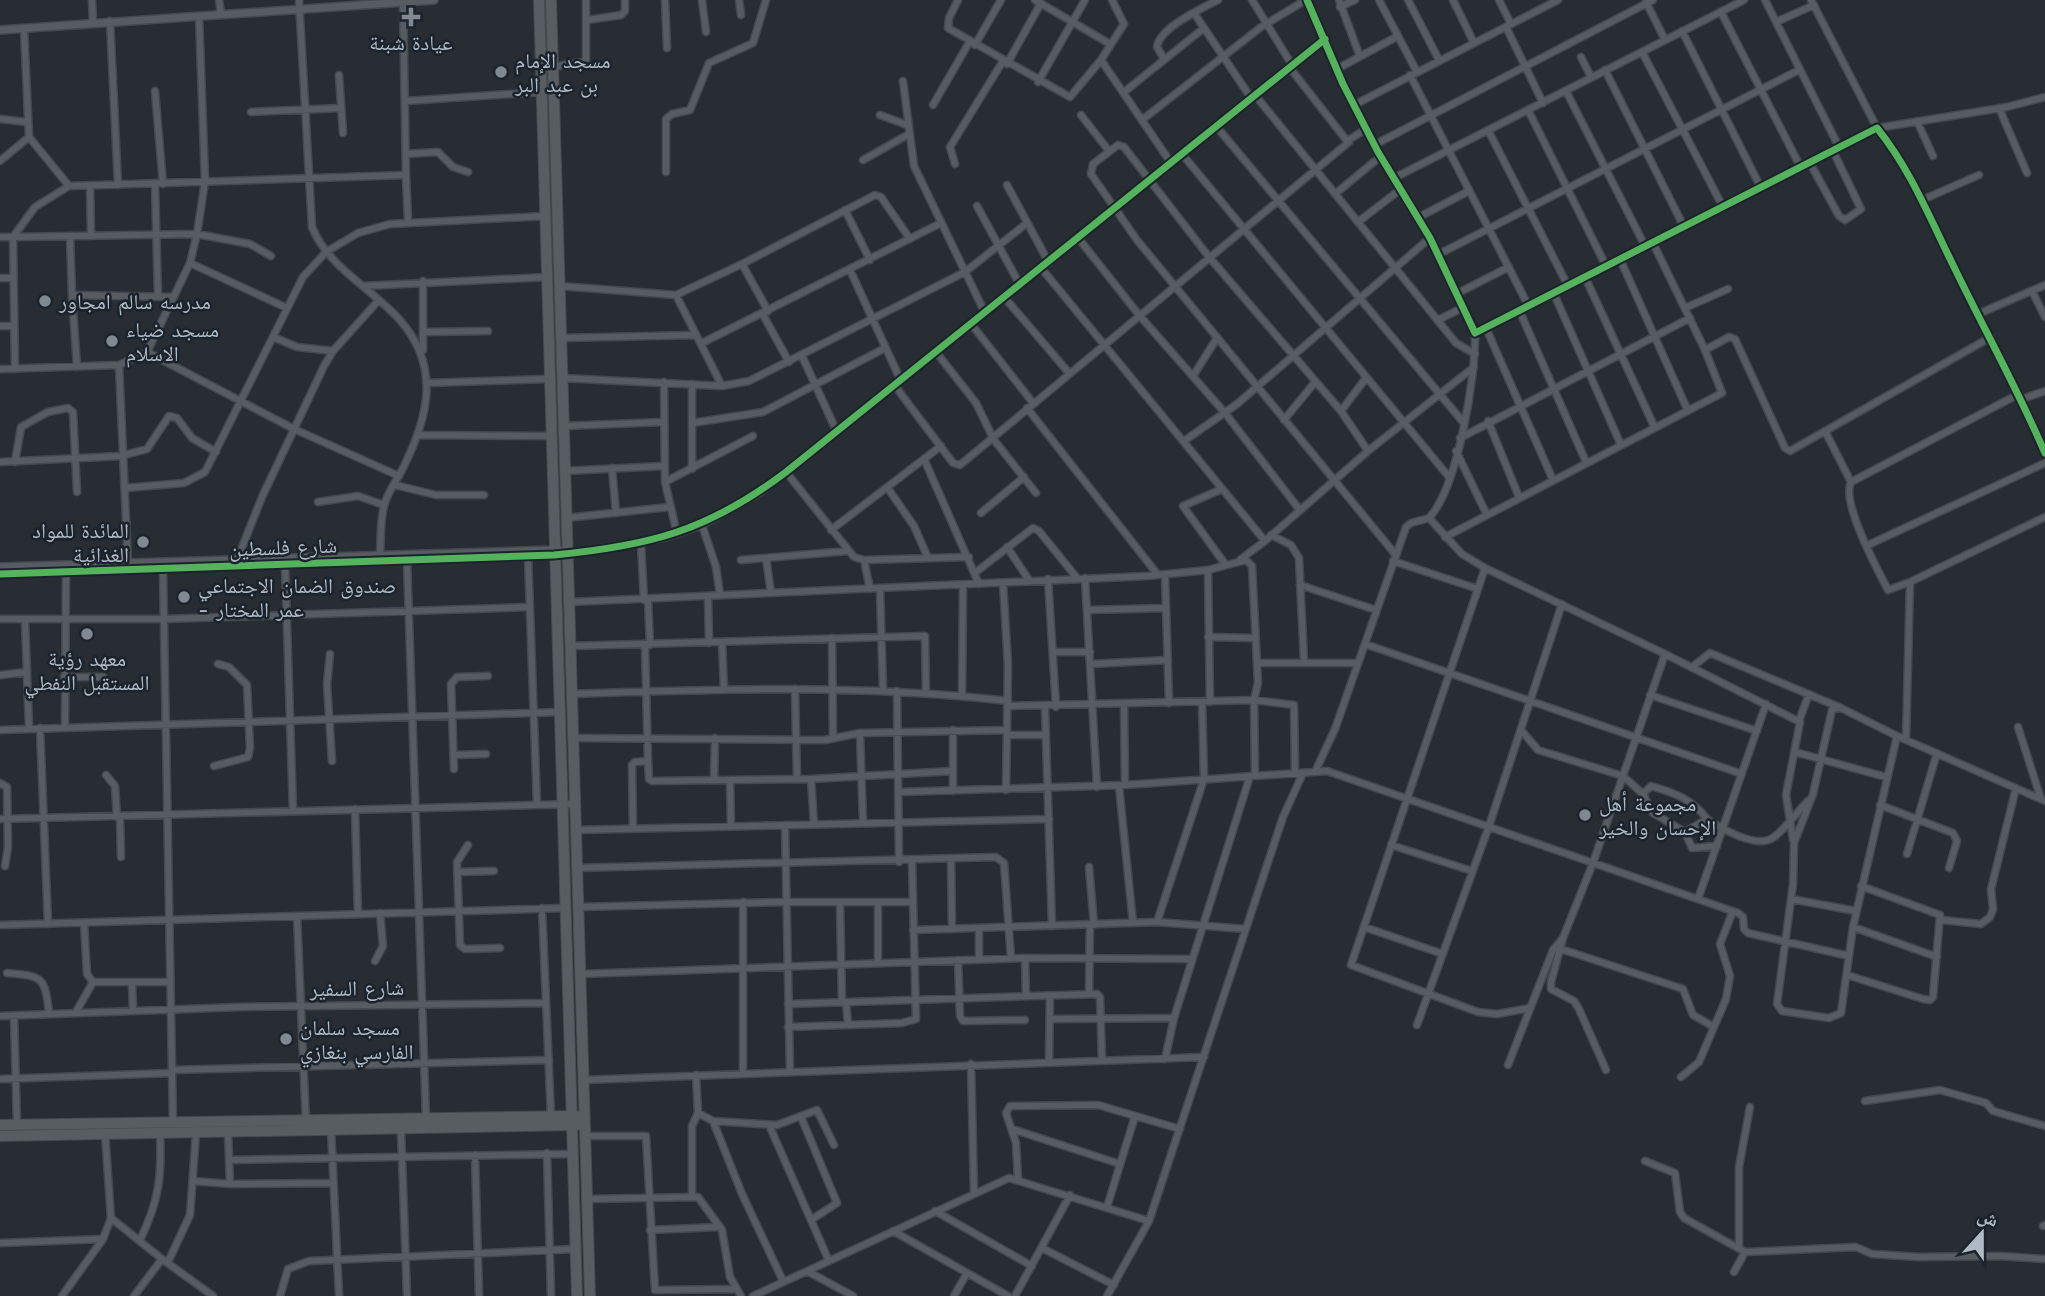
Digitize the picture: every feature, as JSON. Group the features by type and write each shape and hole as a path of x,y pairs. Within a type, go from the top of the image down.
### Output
{"main road":[{"path":"539,0 548,379 577,1296"},
{"path":"551,0 590,1296"},
{"path":"553,1120 570,1096"},
{"path":"0,1125 253,1126 426,1118 473,1123"},
{"path":"553,1120 572,1138"},
{"path":"306,1125 331,1129 401,1130 473,1123 553,1120 584,1125"},
{"path":"0,1136 160,1133 173,1127 196,1133 228,1133 253,1126"}],"street":[{"path":"92,0 93,23"},
{"path":"219,0 221,14"},
{"path":"0,30 199,16 300,4 434,0"},
{"path":"552,67 586,61 586,0"},
{"path":"587,20 621,15 625,11 625,0"},
{"path":"665,0 667,48"},
{"path":"702,0 706,32"},
{"path":"739,0 741,15"},
{"path":"666,172 666,119 672,114 690,110 709,63 753,43 766,0"},
{"path":"958,0 947,27 1038,82 1071,97 1101,60 1124,22 1112,0"},
{"path":"933,104 1001,0"},
{"path":"1038,82 1085,0"},
{"path":"1164,58 1157,47 1159,40 1195,13 1218,0"},
{"path":"1252,0 1291,66 1349,142"},
{"path":"1142,120 1266,24 1306,0 1374,145 1430,237 1475,333 1474,367 1449,477 1437,509 1429,518 1408,524 1394,557 1330,744 1315,772"},
{"path":"1355,0 1339,4 1359,54"},
{"path":"1379,0 1417,72"},
{"path":"1408,0 1439,60"},
{"path":"1453,0 1474,43"},
{"path":"1499,0 1543,103"},
{"path":"1354,105 1509,25 1545,3 1558,0"},
{"path":"1394,178 1744,0"},
{"path":"1765,0 1836,149 1861,209 1845,220 1839,216 1810,163"},
{"path":"1374,145 1648,1 1665,40"},
{"path":"403,2 408,221"},
{"path":"955,164 950,147 1005,62 1038,2 1110,44"},
{"path":"1776,22 1813,2 1877,128 1896,152 1922,200 2021,397 2045,453"},
{"path":"300,4 312,227 326,252 397,317 423,352"},
{"path":"1721,12 1801,168"},
{"path":"1195,13 1253,96 1456,343 1475,354"},
{"path":"0,369 119,365 147,352 190,263 197,234 205,181 199,16"},
{"path":"110,21 118,185"},
{"path":"1124,92 1204,28"},
{"path":"24,29 26,122 29,137 69,186"},
{"path":"1682,32 1761,188"},
{"path":"1337,69 1359,54 1398,36"},
{"path":"569,551 641,544 677,534 702,525 751,498 1049,263 1325,39"},
{"path":"1642,52 1723,207"},
{"path":"1581,57 1591,77"},
{"path":"1101,60 1171,163"},
{"path":"1605,70 1684,227"},
{"path":"1439,254 1799,70"},
{"path":"339,75 342,133"},
{"path":"1410,75 1529,307"},
{"path":"903,81 909,134 917,172 985,313"},
{"path":"155,91 163,184"},
{"path":"1445,537 1723,391 1685,308 1606,169 1566,91"},
{"path":"406,101 540,92"},
{"path":"1475,333 1877,128 2000,108 2045,97"},
{"path":"251,112 341,108"},
{"path":"2000,108 2027,173"},
{"path":"1528,110 1606,266"},
{"path":"880,115 908,125"},
{"path":"1081,115 1110,151"},
{"path":"0,119 26,122"},
{"path":"1917,121 1933,156"},
{"path":"1216,126 1463,422"},
{"path":"850,270 898,383 957,466 1366,129"},
{"path":"1488,130 1568,286"},
{"path":"863,160 909,134"},
{"path":"0,161 29,137"},
{"path":"1368,451 1341,411 1291,356 1209,257 1124,147 1118,145 1110,151 1090,171 1115,209 1394,557 1478,589"},
{"path":"406,154 438,152 453,167 468,172"},
{"path":"1182,154 1402,424 1449,477"},
{"path":"1335,194 1381,156"},
{"path":"15,369 13,237 35,207 69,186 406,175"},
{"path":"1922,200 1979,175"},
{"path":"155,184 158,296"},
{"path":"1007,185 1049,263"},
{"path":"90,186 91,236"},
{"path":"1358,222 1401,189"},
{"path":"1419,217 1469,191"},
{"path":"560,286 676,295 877,195 910,239"},
{"path":"977,206 1020,285"},
{"path":"845,210 870,260"},
{"path":"125,488 189,481 205,472 303,277 326,252 358,233 408,221 545,216"},
{"path":"702,343 941,223"},
{"path":"561,378 722,386 749,382 965,272 999,248 1027,223"},
{"path":"0,237 197,234 250,244 271,256"},
{"path":"70,236 76,367"},
{"path":"1184,441 1225,413 1430,237"},
{"path":"1079,239 1139,315 1225,413 1299,509"},
{"path":"1619,260 1688,411"},
{"path":"190,263 287,307"},
{"path":"742,264 789,362"},
{"path":"1458,293 1509,267"},
{"path":"1042,268 1265,541"},
{"path":"363,286 547,277"},
{"path":"1585,277 1655,428"},
{"path":"0,278 12,278"},
{"path":"380,554 384,505 419,436 426,383 423,282"},
{"path":"1978,314 2045,285"},
{"path":"1685,308 1728,289"},
{"path":"2032,292 2045,317"},
{"path":"1554,294 1621,445"},
{"path":"72,295 174,297"},
{"path":"676,295 722,386"},
{"path":"1005,298 1069,373"},
{"path":"237,560 294,429 333,351 378,301"},
{"path":"1438,320 1464,307"},
{"path":"1520,312 1586,462"},
{"path":"1460,438 1488,421 1690,318"},
{"path":"972,324 1030,406 1161,574 1166,608 1170,703"},
{"path":"0,326 13,326"},
{"path":"1486,328 1553,480"},
{"path":"423,332 488,331"},
{"path":"561,338 696,335"},
{"path":"273,337 297,347 333,351"},
{"path":"1705,350 1729,337 1735,339 1787,450 1991,338"},
{"path":"1193,376 1217,338"},
{"path":"692,423 756,414 885,348"},
{"path":"147,352 294,429 399,476"},
{"path":"936,352 976,403 992,437 1036,493"},
{"path":"802,356 837,432"},
{"path":"119,365 121,456 128,564"},
{"path":"569,601 880,589 1208,570 1241,559 1265,541 1368,451 1474,367"},
{"path":"1341,411 1366,378"},
{"path":"426,383 548,379"},
{"path":"664,382 665,482 677,534"},
{"path":"1284,419 1315,382"},
{"path":"692,384 692,469"},
{"path":"1851,482 2021,397 2045,391"},
{"path":"15,461 21,427 33,418 61,407 68,408 73,412 77,492"},
{"path":"0,462 121,456 150,448 166,418 171,416 190,436 216,452"},
{"path":"1488,421 1519,497"},
{"path":"563,426 664,422"},
{"path":"1825,431 1851,482 1848,494 1889,591 2045,517"},
{"path":"419,436 550,436"},
{"path":"665,482 753,436"},
{"path":"831,530 941,446"},
{"path":"1456,452 1487,514"},
{"path":"924,459 970,557 979,584"},
{"path":"1868,545 2045,463"},
{"path":"564,471 664,466"},
{"path":"612,468 617,513"},
{"path":"786,472 847,551 864,560 970,557"},
{"path":"981,513 1024,477"},
{"path":"395,485 436,495 484,495"},
{"path":"887,487 914,526 928,558"},
{"path":"1222,489 1183,506 1225,564"},
{"path":"318,502 358,496 384,505"},
{"path":"566,518 669,507"},
{"path":"1429,518 1471,561 1665,653 1799,721"},
{"path":"702,525 716,567 720,595"},
{"path":"976,572 1036,528 1081,578 1087,610 1097,787"},
{"path":"1271,535 1297,551 1304,662"},
{"path":"641,544 646,600 649,779 811,779 953,771"},
{"path":"1007,547 1029,580"},
{"name":"شارع فلسطين","path":"0,574 163,569 237,560 380,554 569,551"},
{"path":"741,560 847,551"},
{"name":"شارع فلسطين","path":"0,567 407,561 528,556 554,552"},
{"path":"528,556 537,805"},
{"path":"766,558 771,593"},
{"path":"1165,1059 1174,1017 1252,776 1254,700 1258,683 1252,566 1249,561 1241,559"},
{"path":"864,560 870,589"},
{"path":"407,561 426,1118"},
{"path":"285,564 293,811"},
{"path":"1485,568 1351,967 1487,1014 1530,1008"},
{"path":"163,569 173,1127"},
{"path":"1157,922 1204,779 1208,570"},
{"path":"65,727 66,573"},
{"path":"1048,579 1056,707"},
{"path":"1906,739 1910,582"},
{"path":"1003,583 1008,703 1006,790"},
{"path":"962,585 962,695"},
{"path":"1300,585 1376,610"},
{"path":"880,589 883,691"},
{"path":"708,596 709,643"},
{"path":"1417,1025 1489,826 1562,604"},
{"path":"0,619 164,619 530,607"},
{"path":"1087,610 1166,608"},
{"path":"25,620 29,728"},
{"path":"570,646 926,637 926,692"},
{"path":"1208,637 1255,638"},
{"path":"832,638 833,738"},
{"path":"722,642 724,690"},
{"path":"1365,644 1742,774"},
{"path":"1054,652 1090,652"},
{"path":"1606,1070 1574,1001 1551,989 1550,982 1563,938 1593,863 1665,653"},
{"path":"1692,667 1710,653 1839,707 1897,736 2043,800"},
{"path":"330,654 328,719 332,761"},
{"path":"1091,664 1168,660"},
{"path":"1256,663 1358,663"},
{"path":"214,766 247,757 250,748 247,685 229,667 218,664"},
{"path":"0,675 27,672"},
{"path":"454,769 450,684 454,678 488,676"},
{"path":"64,677 103,677"},
{"path":"795,689 797,779"},
{"path":"571,694 832,689 962,695 1045,708 1254,700 1294,705 1295,773"},
{"path":"897,691 899,862"},
{"path":"1809,694 1799,721 1786,795 1794,842 1791,899 1777,1004 1782,1011 1829,1018 1839,1015 1861,886 1897,736"},
{"path":"1650,695 1757,731"},
{"path":"1698,899 1766,704"},
{"path":"1124,705 1122,786 1133,923"},
{"path":"1794,842 1811,798 1831,712 1839,707"},
{"path":"1045,708 1052,926"},
{"path":"0,730 559,712"},
{"path":"2018,727 2043,800"},
{"path":"40,728 48,924"},
{"path":"953,730 953,791"},
{"path":"573,738 647,736 796,739 833,738 860,733 953,730 1046,735"},
{"path":"1521,730 1538,750 1623,776 1643,794 1653,813 1685,832 1692,848 1717,846"},
{"path":"860,733 863,822"},
{"path":"714,780 715,738"},
{"path":"1795,752 1886,777"},
{"path":"1907,854 1937,753"},
{"path":"454,755 486,754"},
{"path":"633,828 632,765 635,762 648,761"},
{"path":"899,792 1122,786 1315,772 1348,776 1733,911 1743,917 1748,933 1849,956"},
{"path":"1107,1296 1149,1221 1283,817 1303,773"},
{"path":"106,775 115,786 121,857"},
{"path":"811,779 814,824"},
{"path":"730,780 731,827"},
{"path":"0,783 7,787 5,866"},
{"path":"1643,794 1651,786 1678,795 1695,803 1707,818 1723,829 1762,842 1773,838 1811,798"},
{"path":"1942,920 1981,924 1990,918 1993,909 1991,889 2016,788"},
{"path":"0,818 575,804"},
{"path":"1880,805 1956,837 1949,868"},
{"path":"355,809 358,914"},
{"path":"1685,832 1707,818"},
{"path":"576,830 1049,819"},
{"path":"785,825 790,1071"},
{"path":"468,845 457,862 462,948 500,948"},
{"path":"1391,845 1472,871"},
{"path":"576,868 899,862 996,857 1002,860 1011,958"},
{"path":"951,859 952,929"},
{"path":"788,1027 911,1022 917,1014 912,861"},
{"path":"1089,867 1092,925 1089,994"},
{"path":"457,872 494,871"},
{"path":"1847,975 1930,1000 1933,997 1942,920 1936,912 1861,886"},
{"path":"1791,899 1856,911"},
{"path":"578,907 743,902 912,902"},
{"path":"743,902 743,1072"},
{"path":"840,902 841,965 848,1025"},
{"path":"877,903 878,963"},
{"path":"542,908 553,1120"},
{"path":"0,925 565,908"},
{"path":"1681,1077 1699,1062 1730,988 1730,976 1720,944 1733,911"},
{"path":"375,961 383,946 380,913"},
{"path":"297,916 306,1125"},
{"path":"913,930 1157,922 1203,923 1246,929"},
{"path":"84,923 87,974 93,982"},
{"path":"1364,927 1443,954"},
{"path":"1853,927 1937,957"},
{"path":"979,929 979,960"},
{"path":"1508,1065 1553,950 1563,938"},
{"path":"1561,949 1683,989 1693,1015 1714,1027"},
{"path":"580,974 1011,958 1192,959"},
{"path":"1025,958 1026,996"},
{"path":"958,960 959,998 963,1021 1025,1020"},
{"path":"7,973 34,975 41,980 46,987 49,1013"},
{"path":"93,982 169,982"},
{"path":"76,1012 93,982"},
{"path":"132,983 133,1011"},
{"path":"788,1004 1089,994 1100,996 1102,1060"},
{"path":"1049,1061 1050,996"},
{"name":"شارع السفير","path":"0,1016 302,1006 545,1003"},
{"path":"14,1016 17,1125"},
{"path":"1050,1019 1174,1017"},
{"path":"583,1080 1049,1061 1204,1058"},
{"path":"0,1079 549,1060"},
{"path":"971,1064 974,1193"},
{"path":"692,1196 692,1126 698,1113 696,1075"},
{"path":"1865,1101 1940,1090 1986,1103 1993,1111 2045,1126"},
{"path":"1018,1179 1012,1129 1006,1113 1010,1106 1090,1104 1180,1129"},
{"path":"1734,1272 1742,1250 1740,1167 1750,1107"},
{"path":"698,1113 713,1121 781,1125 818,1110 834,1144"},
{"path":"1107,1207 1135,1116"},
{"path":"801,1117 837,1203 811,1220"},
{"path":"713,1121 742,1194 783,1281"},
{"path":"584,1125 646,1136 655,1290 736,1289"},
{"path":"769,1125 829,1261"},
{"path":"331,1129 339,1296"},
{"path":"1012,1129 1120,1164"},
{"path":"401,1130 407,1296"},
{"path":"62,1296 103,1239 111,1219 105,1133"},
{"path":"140,1240 156,1203 161,1172 160,1133"},
{"path":"134,1296 165,1261 190,1214 196,1133"},
{"path":"228,1133 230,1184"},
{"path":"547,1153 551,1296"},
{"path":"229,1160 572,1154"},
{"path":"475,1155 479,1296"},
{"path":"1645,1161 1675,1173 1679,1212 1684,1218 1715,1238 1742,1250 1856,1247 1872,1254 1919,1257 1999,1256 2045,1259"},
{"path":"753,1296 1009,1178 1149,1221"},
{"path":"193,1181 230,1184 333,1183"},
{"path":"1015,1296 1070,1195"},
{"path":"587,1199 692,1196 700,1199 723,1233 730,1277 741,1296"},
{"path":"935,1211 1032,1266"},
{"path":"111,1219 212,1296"},
{"path":"650,1230 719,1227"},
{"path":"892,1231 1008,1296"},
{"path":"0,1243 103,1239"},
{"path":"1042,1248 1114,1285"},
{"path":"280,1296 284,1274 292,1266 309,1261 575,1249"},
{"path":"807,1271 853,1296"},
{"path":"954,1296 967,1273"}],"cycle path":[{"path":"1307,0 1343,84 1378,152 1430,238 1475,333 1877,128 1920,196 2045,453"},
{"path":"0,574 554,555 619,547 703,522 730,509 786,472 1325,39"}],"place":[{"name":"عيادة شبنة","path":"411,17"},
{"name":"مسجد الإمام بن عبد البر","path":"501,72"},
{"name":"مدرسه سالم امجاور","path":"45,301"},
{"name":"مسجد ضياء الاسلام","path":"112,341"},
{"name":"المائدة للمواد الغذائية","path":"143,542"},
{"name":"صندوق الضمان الاجتماعي - عمر المختار","path":"184,597"},
{"name":"معهد رؤية المستقبل النفطي","path":"87,634"},
{"name":"مجموعة أهل الإحسان والخير","path":"1585,815"},
{"name":"مسجد سلمان الفارسي بنغازي","path":"286,1039"}]}
